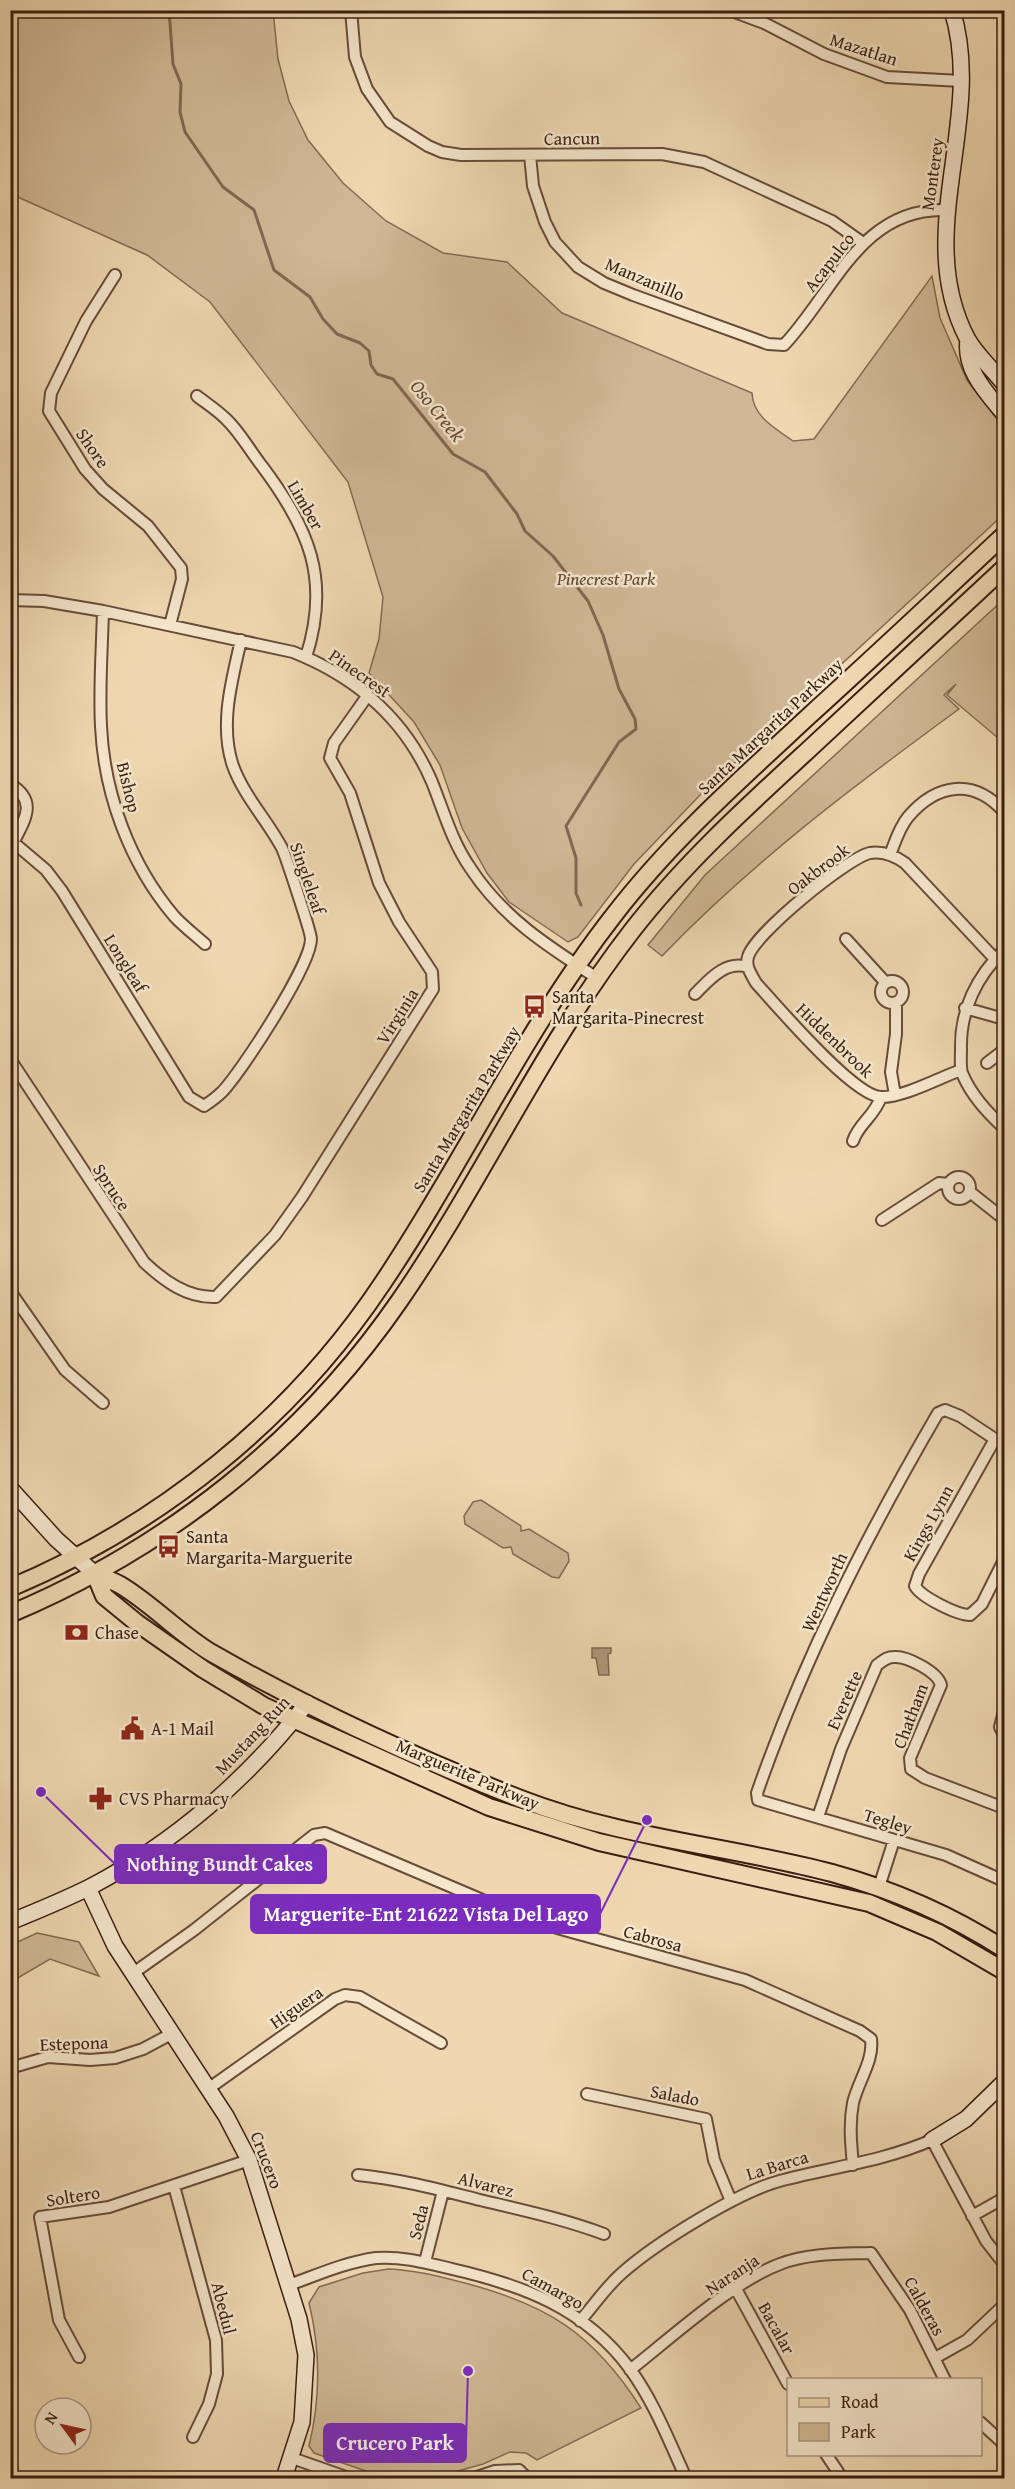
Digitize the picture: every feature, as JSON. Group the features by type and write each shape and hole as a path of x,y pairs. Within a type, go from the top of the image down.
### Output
{"main road":[{"name":"Santa Margarita Parkway","path":"10,1588 77,1558 161,1506 214,1467 270,1418 326,1358 360,1316 400,1256 578,965 640,883 697,821 1005,535"},
{"path":"10,1614 95,1574 179,1523 240,1476 303,1418 340,1378 385,1322 416,1276 597,978 653,904 700,851 1005,568"},
{"name":"Marguerite Parkway","path":"95,1574 122,1586 209,1651 307,1703 444,1767 555,1811 609,1826 830,1873 879,1887 949,1916 1005,1949"},
{"name":"Marguerite Parkway","path":"95,1574 104,1596 155,1637 253,1700 489,1807 599,1842 869,1903 937,1932 1005,1971"}],"street":[{"name":"Cancun","path":"351,10 355,57 361,75 380,111 402,132 442,152 530,155 662,154 691,158 832,221 863,243"},
{"name":"Mazatlan","path":"729,10 764,23 824,54 887,77 961,81"},
{"name":"Monterey","path":"952,10 961,52 960,117 946,210 945,253 952,292 968,340 1002,381"},
{"name":"Manzanillo","path":"530,155 533,186 544,222 555,242 578,267 604,283 633,295 768,344 784,345"},
{"name":"Acapulco","path":"784,345 863,243 903,216 915,212 946,210"},
{"name":"Shore","path":"115,275 86,321 51,393 49,411 85,469 103,489 148,526 181,568 182,579 170,625"},
{"name":"Monterey","path":"968,340 967,354 983,389 1005,414"},
{"path":"983,389 1002,381"},
{"name":"Limber","path":"197,396 227,420 286,498 311,549 316,577 317,613 306,657"},
{"name":"Pinecrest","path":"10,600 44,601 103,611 241,640 306,657 368,695 403,730 417,752 452,838 471,869 499,906 536,937 597,978"},
{"name":"Bishop","path":"103,611 101,726 105,768 114,807 129,843 174,917 205,944"},
{"name":"Singleleaf","path":"204,1107 223,1092 272,1020 308,957 312,938 283,850 246,793 233,766 226,737 229,693 241,640"},
{"name":"Virginia","path":"216,1297 275,1235 303,1197 433,989 432,972 399,922 379,883 350,792 330,758 334,743 368,695"},
{"path":"10,784 21,790 28,801 24,819 12,845"},
{"path":"995,958 905,863 890,855 899,831 909,816 931,798 951,788 973,788 1005,812"},
{"path":"1005,824 1005,834"},
{"name":"Longleaf","path":"12,845 34,858 62,891 189,1097 204,1107"},
{"name":"Oakbrook","path":"747,963 760,936 843,867 859,857 873,853 890,855"},
{"path":"846,939 886,983"},
{"path":"1005,950 995,958 977,983 965,1008 961,1045 961,1070 983,1108 1005,1128"},
{"path":"695,994 722,969 747,963"},
{"name":"Hiddenbrook","path":"747,963 756,984 844,1075 869,1094 881,1097 895,1095 961,1070"},
{"path":"895,981 902,988 903,995 896,1003 889,1004 881,997 880,989 886,983 895,981"},
{"path":"895,1095 891,1072 897,1022 896,1003"},
{"path":"965,1008 1005,1019"},
{"path":"987,1063 1005,1050"},
{"name":"Spruce","path":"10,1059 144,1262 186,1292 201,1297 216,1297"},
{"path":"853,1141 858,1129 873,1115 881,1097"},
{"path":"970,1192 965,1197 955,1199 949,1194 948,1184 953,1178 963,1177 969,1181 970,1192 1005,1219"},
{"path":"882,1220 939,1184 948,1184"},
{"path":"10,1291 65,1370 103,1403"},
{"name":"Wentworth","path":"758,1800 757,1793 774,1744 829,1618 881,1511 938,1413 945,1410 960,1416 995,1439"},
{"path":"995,1439 1005,1445"},
{"name":"Kings Lynn","path":"995,1439 919,1574 915,1586 922,1595 964,1615 975,1613 1005,1560"},
{"name":"Marguerite Parkway","path":"10,1488 95,1574"},
{"name":"Everette","path":"818,1817 841,1749 878,1665 886,1658 897,1657 934,1672 940,1680"},
{"name":"Chatham","path":"940,1680 940,1691 910,1758 911,1769 925,1778 1005,1808"},
{"name":"Mustang Run","path":"10,1923 88,1888 135,1860 183,1826 226,1792 294,1720 307,1703"},
{"path":"1002,1716 1005,1735"},
{"name":"Tegley","path":"758,1800 946,1855 1005,1881"},
{"name":"Cabrosa","path":"132,1974 194,1930 314,1835 325,1833 506,1910 557,1928 745,1980 860,2031 871,2039 873,2051 854,2101 850,2126 852,2165"},
{"path":"879,1887 894,1840"},
{"name":"Crucero","path":"88,1888 115,1946 231,2124 249,2160 289,2284 306,2355 302,2422 284,2478"},
{"name":"Higuera","path":"208,2089 335,1999 345,1995 360,1997 441,2043"},
{"name":"Estepona","path":"10,2068 48,2057 90,2060 115,2058 143,2049 171,2034"},
{"name":"La Barca","path":"580,2321 621,2274 644,2256 731,2201 780,2180 898,2154 932,2140 966,2119 1005,2082"},
{"name":"Salado","path":"586,2094 706,2119 714,2160 731,2201"},
{"path":"932,2140 986,2241 1005,2264"},
{"name":"Soltero","path":"79,2357 59,2320 40,2217 109,2207 249,2160"},
{"name":"Alvarez","path":"358,2175 383,2177 443,2190 571,2222 604,2234"},
{"name":"Abedul","path":"174,2186 216,2340 217,2374 209,2404 193,2437"},
{"name":"Seda","path":"425,2262 443,2190"},
{"path":"972,2216 1005,2198"},
{"name":"Naranja","path":"630,2370 754,2276 782,2263 815,2256 871,2253"},
{"name":"Calderas","path":"871,2253 910,2310 945,2378"},
{"name":"Camargo","path":"289,2284 374,2259 396,2257 507,2282 538,2295 580,2321 615,2351 653,2406 686,2478"},
{"name":"Bacalar","path":"736,2289 787,2380"},
{"path":"935,2358 967,2340 1005,2305"},
{"path":"982,2423 1005,2444"},
{"path":"827,2456 842,2478"},
{"path":"292,2458 349,2478"},
{"path":"474,2478 495,2471 519,2470 526,2478"}],"green space":[{"name":"Pinecrest Park","path":"11,10 273,11 278,59 289,101 308,140 343,183 386,221 443,253 507,262 562,313 752,393 756,409 766,421 793,441 814,439 932,276 940,318 967,380 1004,428 1004,514 701,794 634,864 578,937 568,942 509,902 487,873 462,828 440,765 414,722 369,673 379,639 383,597 348,482 210,302 147,255 11,194"},
{"path":"1004,599 1004,743 947,695 956,684 944,695 959,709 805,826 731,889 662,956 648,945 705,875"},
{"path":"481,1500 521,1526 521,1531 529,1529 568,1553 569,1561 559,1578 552,1577 513,1554 511,1547 503,1548 465,1524 464,1516 473,1502"},
{"path":"37,1933 79,1942 99,1976 50,1959 11,1982 11,1945"},
{"path":"389,2269 416,2272 461,2282 519,2300 543,2312 586,2341 605,2360 641,2408 537,2460 526,2453 510,2452 483,2464 433,2478 386,2478 314,2453 309,2446 316,2410 318,2375 316,2339 309,2303 319,2287 363,2273"}],"shaded area":[{"path":"592,1648 611,1648 611,1653 608,1654 609,1675 599,1675 596,1658 592,1658"}],"waterway":[{"name":"Oso Creek","path":"169,10 173,64 181,84 180,112 185,132 223,187 254,210 274,270 310,297 323,319 337,334 360,343 369,351 371,365 377,374 393,379 453,454 485,472 517,514 525,531 553,556 588,601 603,635 619,689 635,719 636,729 619,742 566,826 576,858 576,893 581,905"}],"place":[{"name":"Santa Margarita-Pinecrest","path":"534,1006"},
{"name":"Santa Margarita-Marguerite","path":"168,1546"},
{"name":"Chase","path":"77,1632"},
{"name":"A-1 Mail","path":"133,1728"},
{"name":"Nothing Bundt Cakes","path":"41,1792"},
{"name":"CVS Pharmacy","path":"101,1798"},
{"name":"Marguerite-Ent 21622 Vista Del Lago","path":"647,1820"},
{"name":"Crucero Park","path":"468,2371"}]}
